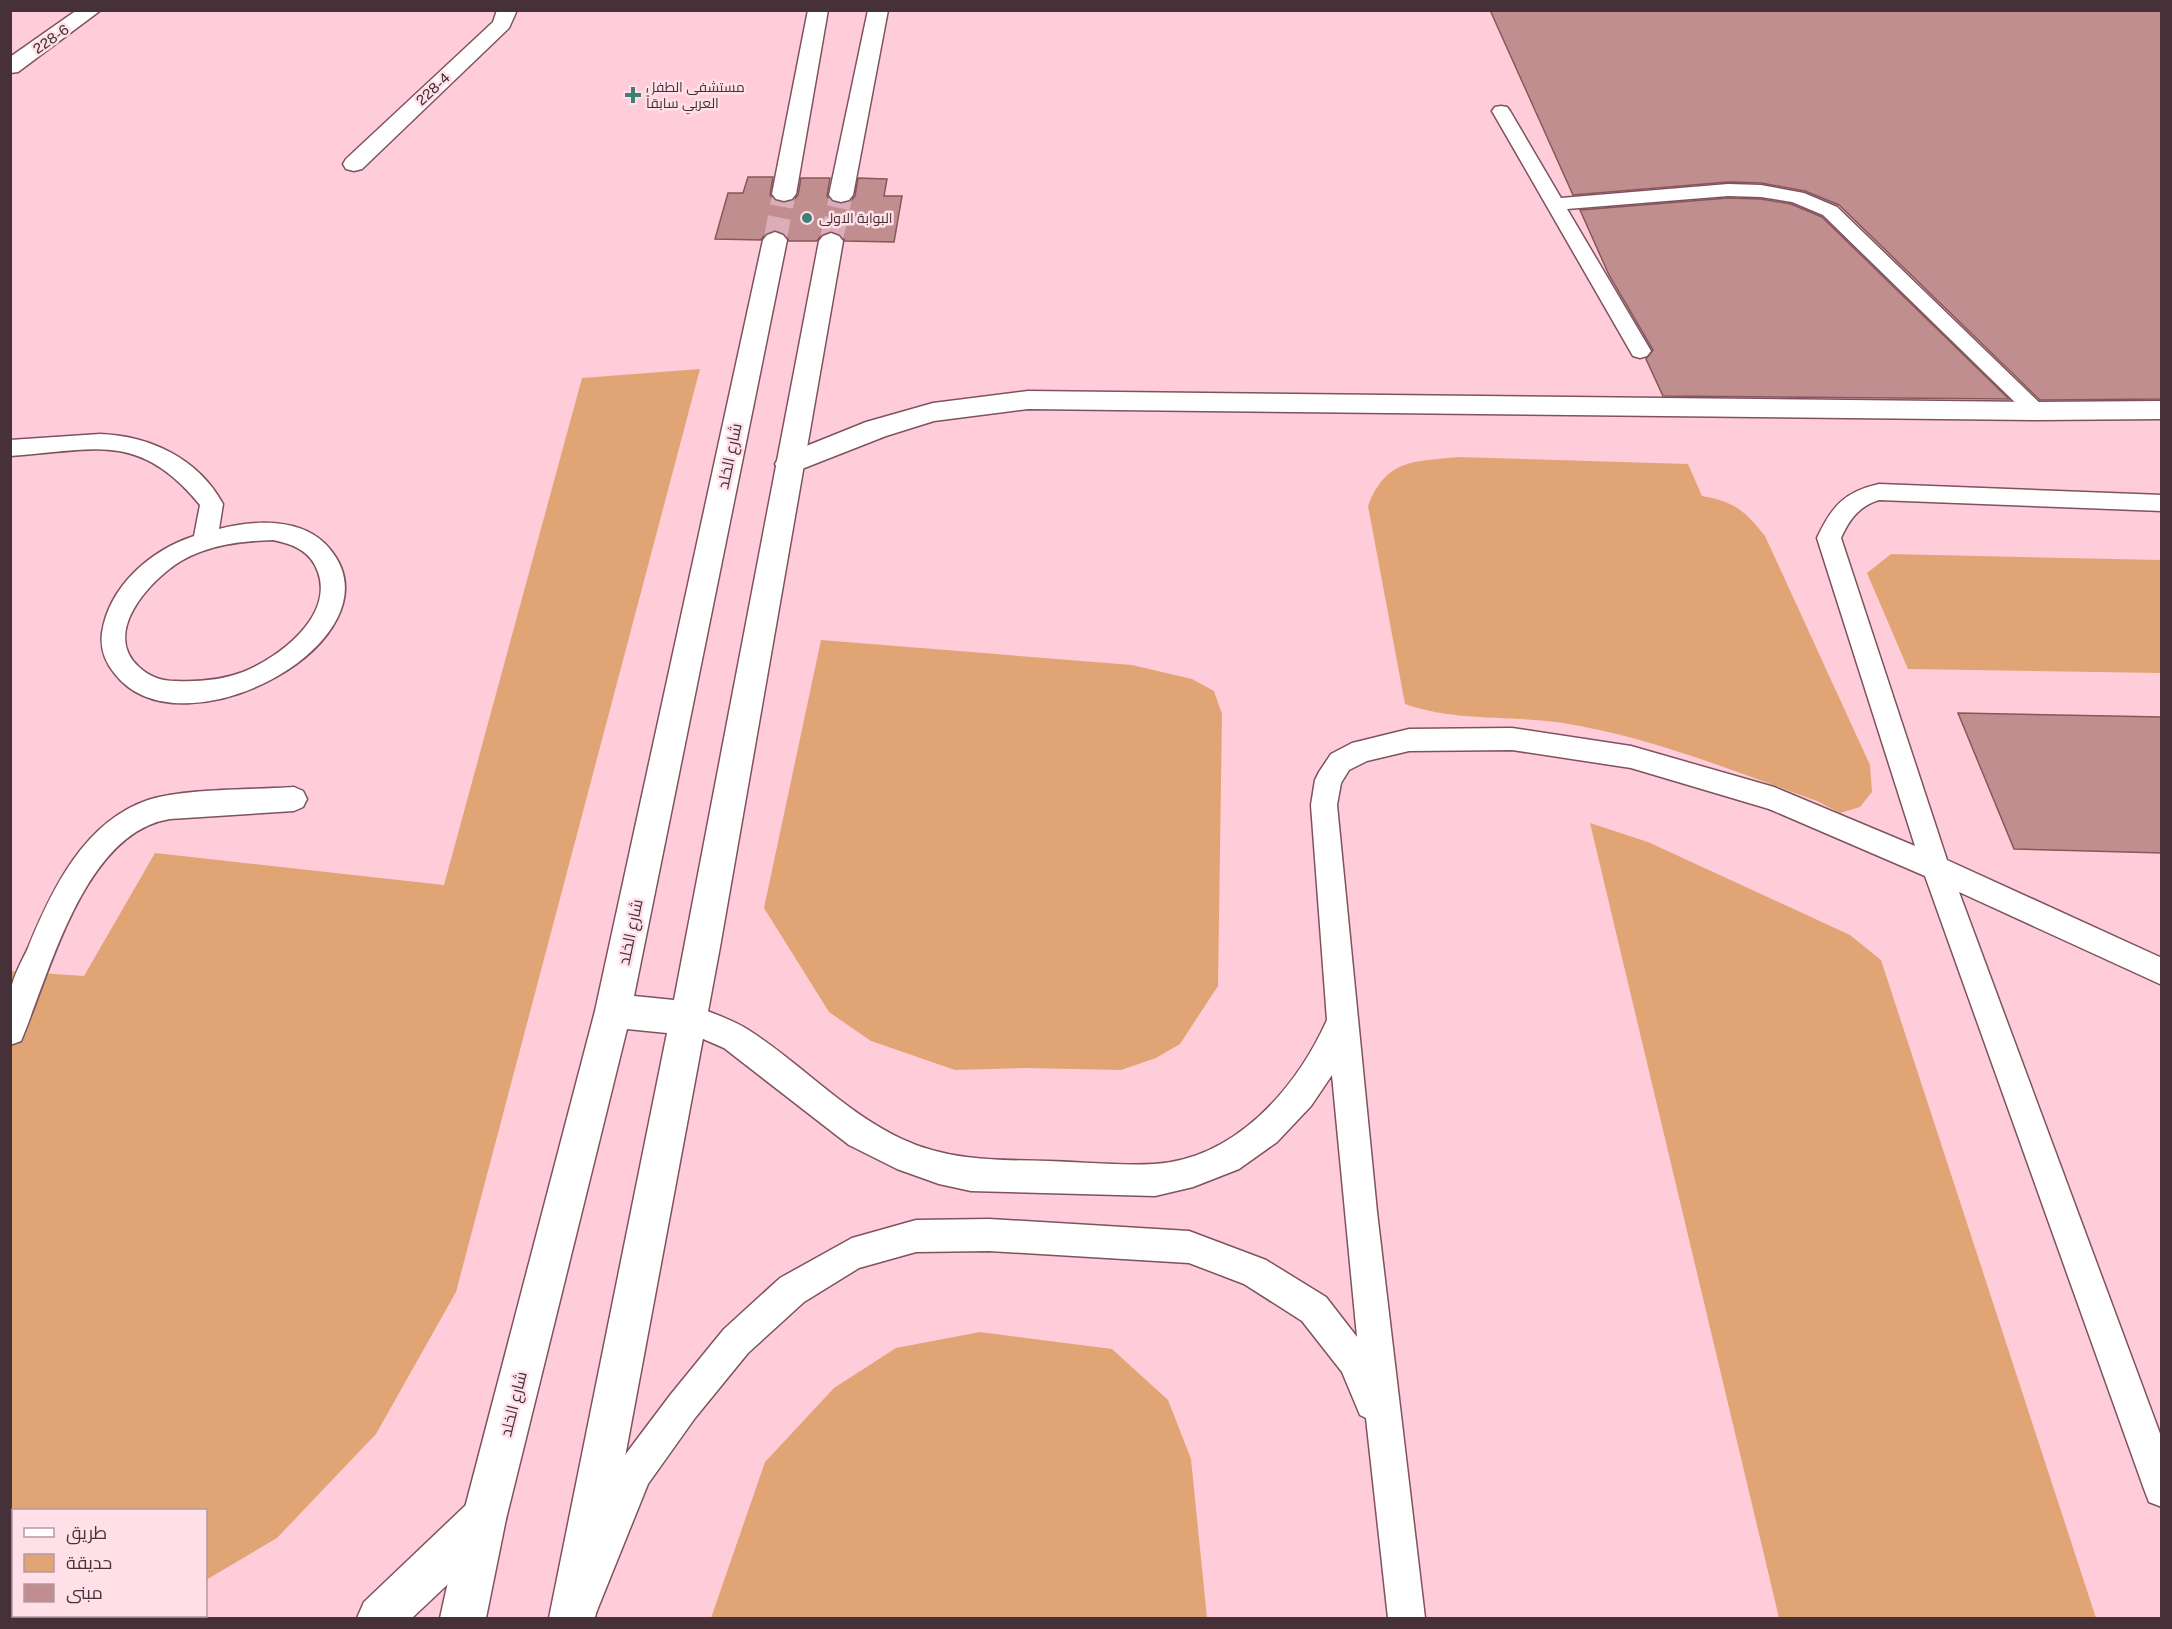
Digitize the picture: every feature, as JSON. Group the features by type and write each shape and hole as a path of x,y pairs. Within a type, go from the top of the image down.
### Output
{"main road":[{"name":"228-6","path":"10,67 90,10"},
{"name":"228-4","path":"354,164 502,24 507,10"},
{"path":"784,194 818,10"},
{"path":"841,195 878,10"},
{"name":"شارع الخلد","path":"463,1618 484,1520 613,1011 775,240"},
{"path":"574,1618 688,1018 831,241"},
{"path":"789,464 876,429 933,412 1028,400 2037,411 2162,410"},
{"path":"613,1011 688,1018"},
{"path":"380,1618 484,1520"}],"lane":[{"path":"1501,111 1640,351"},
{"path":"1554,204 1739,190 1797,197 1830,211 2037,411"},
{"path":"10,448 108,442 148,449 175,466 212,504 206,540"},
{"path":"2162,503 1878,492 1861,495 1847,508 1835,524 1829,538 1936,868 2162,1489"},
{"path":"273,531 302,538 322,553 333,574 332,599 320,626 296,651 265,673 228,687 190,693 156,689 131,676 116,656 113,631 123,603 143,578 172,556 206,540 240,532 273,531"},
{"path":"1407,1618 1384,1432 1341,1022 1324,805 1329,780 1341,762 1361,751 1409,740 1512,739 1631,757 1774,799 1936,868 2162,972"},
{"path":"10,1031 36,962 64,901 101,845 114,831 130,820 165,807 294,799"},
{"path":"688,1018 735,1038 860,1134 897,1153 939,1168 972,1175 1155,1180 1193,1172 1228,1158 1266,1131 1300,1095 1324,1061 1341,1022"},
{"path":"574,1618 635,1472 682,1406 736,1341 792,1290 852,1254 915,1236 989,1235 1189,1247 1254,1272 1314,1309 1354,1360 1384,1432"}],"green space":[{"path":"700,369 456,1292 376,1434 277,1538 207,1579 207,1509 12,1509 11,1583 10,971 84,976 155,853 444,885 582,378"},
{"path":"1458,457 1688,464 1702,496 1731,504 1745,514 1765,536 1870,765 1872,792 1860,807 1840,813 1817,801 1723,767 1660,746 1595,729 1543,721 1463,716 1424,710 1405,704 1368,506 1375,490 1384,479 1403,465"},
{"path":"1891,554 2161,560 2161,673 1908,669 1867,573"},
{"path":"821,640 1132,665 1192,679 1214,691 1222,714 1218,986 1180,1044 1156,1058 1121,1070 1024,1068 955,1070 871,1041 829,1012 764,908"},
{"path":"1590,823 1648,842 1850,935 1881,960 2096,1618 1779,1618"},
{"path":"980,1332 1112,1349 1168,1400 1191,1459 1207,1618 711,1618 765,1462 834,1388 896,1348"}],"building":[{"path":"1490,10 2162,10 2162,399 2040,400 1839,205 1805,191 1761,183 1728,182 1573,195"},
{"path":"748,177 773,177 770,195 775,201 783,203 793,201 798,195 801,178 830,178 827,196 832,202 840,204 850,202 855,196 858,178 887,179 884,196 902,196 894,242 845,241 841,235 832,231 822,234 817,241 789,241 785,234 776,230 766,233 761,240 715,239 728,193 743,193"},
{"path":"1728,198 1761,199 1791,204 1822,217 2009,399 1663,396 1646,359 1653,350 1609,275 1580,210"},
{"path":"1958,713 2162,717 2162,853 2014,849"}],"tunnel":[{"path":"775,240 784,194"},
{"path":"831,241 841,195"}],"place":[{"name":"مستشفى الطفل العربي سابقاً","path":"633,95"},
{"name":"البوابة الاولى","path":"807,218"}]}
